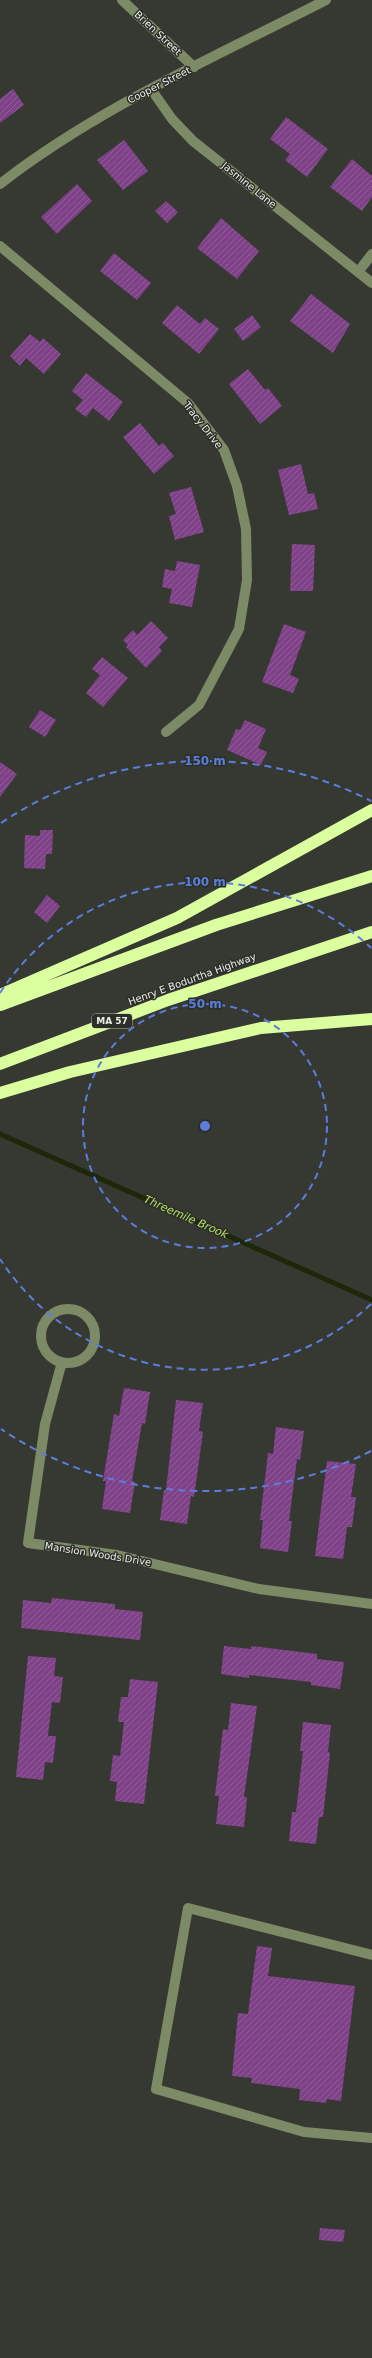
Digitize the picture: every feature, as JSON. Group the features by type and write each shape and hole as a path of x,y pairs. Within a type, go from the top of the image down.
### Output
{"highway":[{"path":"0,995 177,918 372,810"},
{"path":"0,1006 216,925 372,876"},
{"name":"Henry E Bodurtha Highway","path":"0,1064 168,1000 372,932"},
{"path":"0,1093 70,1072 261,1028 372,1019"}],"street":[{"name":"Brien Street","path":"122,0 194,67"},
{"name":"Cooper Street","path":"0,184 67,136 151,89 326,0"},
{"name":"Jasmine Lane","path":"151,89 172,119 193,141 372,283"},
{"name":"Tracy Drive","path":"0,246 188,403 224,450 237,486 246,529 248,580 239,629 199,705 166,732"},
{"path":"358,272 372,254"},
{"path":"65,1310 76,1311 86,1316 92,1324 95,1340 91,1351 83,1359 73,1362 62,1362 48,1353 43,1343 42,1332 46,1322 54,1314 65,1310"},
{"name":"Mansion Woods Drive","path":"62,1362 45,1424 28,1543 117,1555 259,1589 372,1604"},
{"path":"372,1955 188,1908 156,2088 304,2132 372,2138"}],"building":[{"path":"13,89 24,105 0,123 0,99"},
{"path":"286,117 328,149 307,177 285,160 290,154 270,139"},
{"path":"124,140 148,171 123,190 97,160"},
{"path":"352,159 372,176 372,197 362,211 330,187"},
{"path":"77,184 92,201 57,234 41,217"},
{"path":"166,201 178,212 167,223 155,211"},
{"path":"221,218 259,251 237,279 197,248"},
{"path":"114,253 151,283 137,300 100,271"},
{"path":"311,294 350,324 333,353 290,321"},
{"path":"177,305 200,324 205,318 219,329 199,354 162,323"},
{"path":"252,315 261,327 243,341 234,329"},
{"path":"30,334 40,342 43,338 61,354 44,374 26,358 20,366 10,356"},
{"path":"248,369 265,390 268,388 282,406 260,424 229,384"},
{"path":"86,373 123,402 109,421 93,408 86,417 75,409 83,400 72,391"},
{"path":"140,423 159,446 163,443 174,456 154,474 123,437"},
{"path":"301,464 308,494 314,493 318,509 289,515 278,470"},
{"path":"191,487 204,532 175,540 169,516 176,514 169,493"},
{"path":"292,544 315,545 313,591 290,591"},
{"path":"177,561 200,565 192,607 169,603 172,589 162,587 165,569 175,571"},
{"path":"151,621 168,638 159,647 162,651 146,668 126,647 128,645 123,640 133,630 137,635"},
{"path":"284,624 306,632 290,675 299,679 293,693 262,682"},
{"path":"102,657 128,678 103,707 86,693 100,675 92,669"},
{"path":"40,710 56,720 45,737 29,727"},
{"path":"245,720 266,729 258,748 267,752 261,765 227,750 236,729 240,730"},
{"path":"0,762 17,774 0,797"},
{"path":"40,830 53,830 52,854 46,854 45,869 24,868 25,835 40,836"},
{"path":"47,895 60,906 47,923 34,912"},
{"path":"124,1388 150,1392 145,1424 142,1423 132,1481 135,1482 130,1513 102,1509 106,1481 103,1481 114,1414 119,1416"},
{"path":"176,1400 203,1403 199,1431 203,1432 194,1497 191,1496 187,1524 160,1520 164,1490 166,1490"},
{"path":"276,1427 304,1431 300,1460 297,1459 289,1521 292,1521 288,1552 260,1548 263,1520 260,1520 268,1453 273,1454"},
{"path":"327,1461 356,1464 351,1497 356,1497 352,1527 347,1527 343,1559 315,1556"},
{"path":"52,1598 115,1604 115,1609 143,1612 140,1640 21,1628 23,1600 51,1603"},
{"path":"224,1646 251,1649 251,1646 317,1654 317,1659 344,1662 340,1689 311,1685 311,1682 249,1675 249,1678 221,1674"},
{"path":"28,1656 56,1658 54,1676 63,1677 60,1703 52,1702 48,1736 56,1736 53,1763 45,1762 43,1780 16,1777"},
{"path":"130,1679 158,1682 144,1804 115,1801 117,1782 110,1781 113,1755 120,1756 124,1722 118,1722 121,1697 128,1697"},
{"path":"231,1703 257,1706 244,1797 247,1797 244,1827 216,1824 219,1796 215,1796 223,1729 228,1730"},
{"path":"303,1722 331,1725 328,1752 330,1753 323,1817 319,1817 316,1844 289,1841 292,1812 296,1812 303,1751 300,1751"},
{"path":"257,1946 272,1948 268,1976 355,1986 341,2101 327,2099 326,2103 299,2100 300,2089 251,2083 252,2078 232,2076 238,2013 248,2014"},
{"path":"320,2228 345,2230 343,2242 319,2240"}],"waterway":[{"name":"Threemile Brook","path":"0,1134 372,1300"}]}
